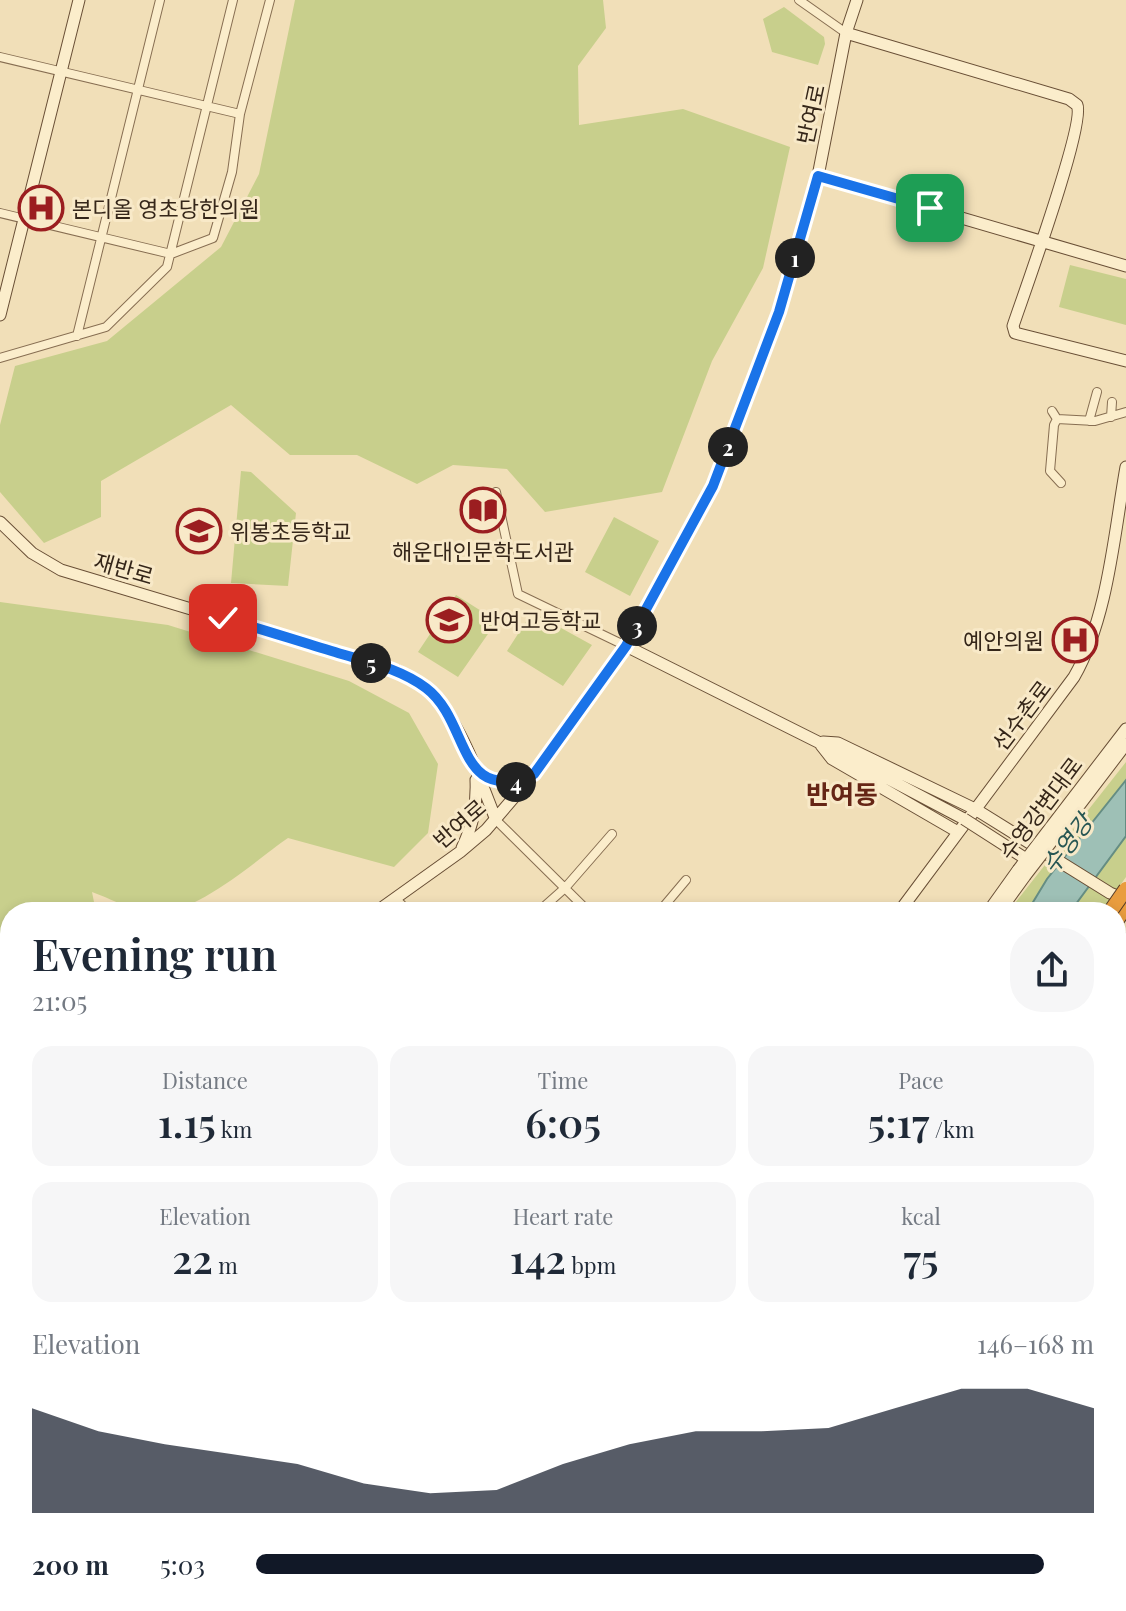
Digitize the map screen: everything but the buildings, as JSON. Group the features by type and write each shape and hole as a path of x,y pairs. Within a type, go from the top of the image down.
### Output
{"main road":[{"path":"0,315 79,0"},
{"name":"반여로","path":"390,902 460,852 496,820 534,774 626,646 713,486 779,312 818,176 846,33 857,0"},
{"path":"846,33 1069,99 1077,105 1079,117 1013,326 1015,333 1126,361"},
{"path":"818,176 1126,266"},
{"name":"선수촌로","path":"906,902 1074,677 1087,655 1097,628 1126,467"},
{"name":"재반로","path":"0,522 32,553 61,570 398,671 428,690 446,711 496,820"},
{"path":"626,646 823,744 964,819 1030,862"},
{"name":"수영강변대로","path":"996,902 1054,830 1126,729"},
{"path":"823,744 838,743 975,809 1126,899"},
{"path":"823,744 832,759 958,832"},
{"name":"수영강변대로","path":"1054,830 1126,744"},
{"path":"476,771 490,781 516,782 534,774"},
{"path":"460,852 472,827 477,805 476,771"},
{"path":"990,789 998,823"},
{"name":"수영강변대로","path":"1005,902 1021,873"}],"street":[{"path":"77,336 160,0"},
{"path":"0,358 106,327 167,267 233,0"},
{"path":"0,213 171,254 213,238 232,172 240,114 270,0"},
{"path":"799,0 846,33"},
{"path":"0,57 240,114"},
{"path":"1089,421 1097,392"},
{"path":"1111,417 1112,402"},
{"path":"1061,483 1050,471 1054,415 1089,421 1126,412"},
{"path":"496,492 518,594 626,646"},
{"path":"496,820 579,902"},
{"path":"549,902 612,834"},
{"path":"667,902 686,880"},
{"path":"395,898 399,902"}],"green space":[{"path":"295,0 603,0 606,28 578,66 579,125 683,109 790,147 763,268 712,361 662,492 545,512 507,469 453,465 417,484 357,455 290,455 231,405 101,481 101,517 44,543 0,492 0,425 15,366 107,341 221,247 259,174"},
{"path":"784,7 824,37 825,44 818,65 772,52 763,19"},
{"path":"1070,265 1126,279 1126,325 1059,307"},
{"path":"241,471 251,472 296,513 288,586 231,583"},
{"path":"614,517 659,541 630,596 585,572"},
{"path":"456,595 497,621 458,677 418,652"},
{"path":"0,602 168,625 349,681 409,713 438,764 428,833 394,867 288,838 194,902 117,902 92,892 94,902 0,902"},
{"path":"532,612 592,645 563,686 507,651"},
{"path":"1126,762 1126,877 1108,902 1016,902"}],"water":[{"name":"수영강","path":"1126,780 1126,836 1077,902 1033,902 1047,879"}],"place":[{"name":"본디올 영초당한의원","path":"41,208"},
{"name":"해운대인문학도서관","path":"483,510"},
{"name":"위봉초등학교","path":"199,531"},
{"name":"반여고등학교","path":"449,620"},
{"name":"예안의원","path":"1075,640"}],"district":[{"name":"반여동","path":"842,793"}],"route":[{"path":"223,618 398,671 428,690 446,711 476,771 490,781 516,782 534,774 626,646 713,486 779,312 818,176 930,208"}]}
